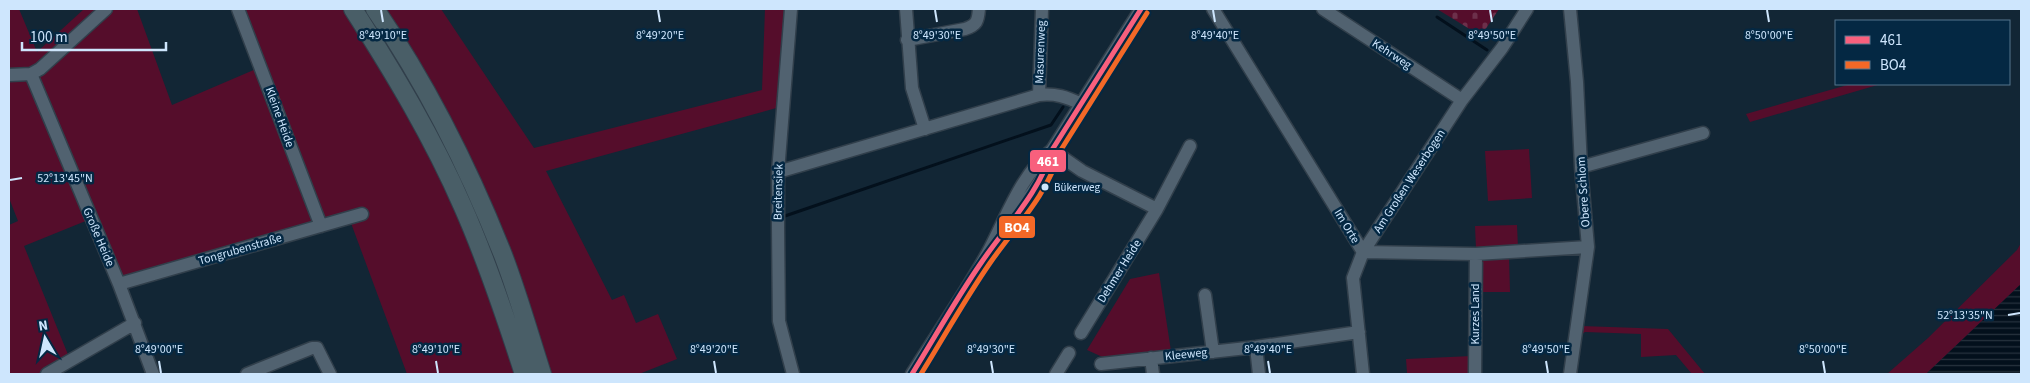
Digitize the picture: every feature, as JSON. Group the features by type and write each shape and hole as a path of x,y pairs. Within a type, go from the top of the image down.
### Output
{"highway":[{"path":"353,9 416,112 463,206 504,309 524,374"},
{"path":"375,9 437,113 488,218 512,280 542,374"}],"street":[{"path":"9,75 31,74 50,60 106,9"},
{"name":"Kleine Heide","path":"238,9 321,226"},
{"name":"Breitensiek","path":"791,9 778,172 779,321 792,374"},
{"path":"906,9 912,88 925,128"},
{"path":"908,40 974,26 978,21 979,9"},
{"name":"Masurenweg","path":"1039,95 1042,9"},
{"path":"912,374 987,254 1028,177 1042,158 1052,150 1141,9"},
{"name":"Kehrweg","path":"1323,9 1462,100"},
{"name":"Am Großen Weserbogen","path":"1363,374 1353,278 1362,252 1462,100 1502,48 1526,9"},
{"name":"Obere Schlom","path":"1570,9 1588,247 1570,374"},
{"name":"Im Orte","path":"1219,11 1362,252 1476,254 1588,247"},
{"name":"Große Heide","path":"31,74 119,284 153,374"},
{"path":"778,172 1039,95 1062,95 1081,104"},
{"path":"1581,167 1703,133"},
{"name":"Dehmer Heide","path":"1081,333 1157,210 1190,146"},
{"path":"1052,150 1082,171 1157,210"},
{"name":"Tongrubenstraße","path":"119,284 362,214"},
{"name":"Kurzes Land","path":"1475,374 1476,254"},
{"path":"1205,295 1212,352"},
{"path":"48,374 135,324"},
{"name":"Kleeweg","path":"1101,364 1256,347 1359,332"},
{"path":"1256,347 1259,374"},
{"path":"247,374 312,348 317,348 320,352 330,374"},
{"path":"1056,374 1068,353"},
{"path":"1151,358 1153,374"}],"green space":[{"path":"9,9 19,9 37,52 84,9 137,9 172,105 263,66 242,9 441,9 534,148 762,90 765,9 788,9 780,107 546,171 612,300 624,295 636,323 658,314 677,359 639,374 407,374 348,215 124,279 98,216 24,246 69,357 39,374 9,374 9,225 18,221 9,198"},
{"path":"1437,9 1499,9 1481,36"},
{"path":"1848,85 1878,85 1750,122 1746,114"},
{"path":"1529,149 1532,198 1488,201 1485,151"},
{"path":"1517,225 1518,248 1476,249 1475,226"},
{"path":"2021,243 2021,284 1926,374 1887,374 1928,338 2017,250"},
{"path":"1485,256 1509,256 1510,292 1480,292 1480,262"},
{"path":"1159,273 1171,351 1107,359 1087,350 1130,279"},
{"path":"1581,326 1668,329 1705,374 1692,374 1676,355 1641,357 1641,334 1585,332 1581,335 1576,374"},
{"path":"1472,356 1473,374 1407,373 1406,359"}],"water":[{"path":"2021,284 2021,374 1926,374"}],"waterway":[{"path":"1437,17 1487,50"},
{"path":"785,216 1051,125 1063,107"}],"transit line":[{"name":"461","path":"912,374 954,304 1039,181 1052,150 1141,9"},
{"name":"BO4","path":"921,374 963,304 1047,183 1059,153 1147,13"}],"place":[{"name":"Bükerweg","path":"1045,187"}]}
